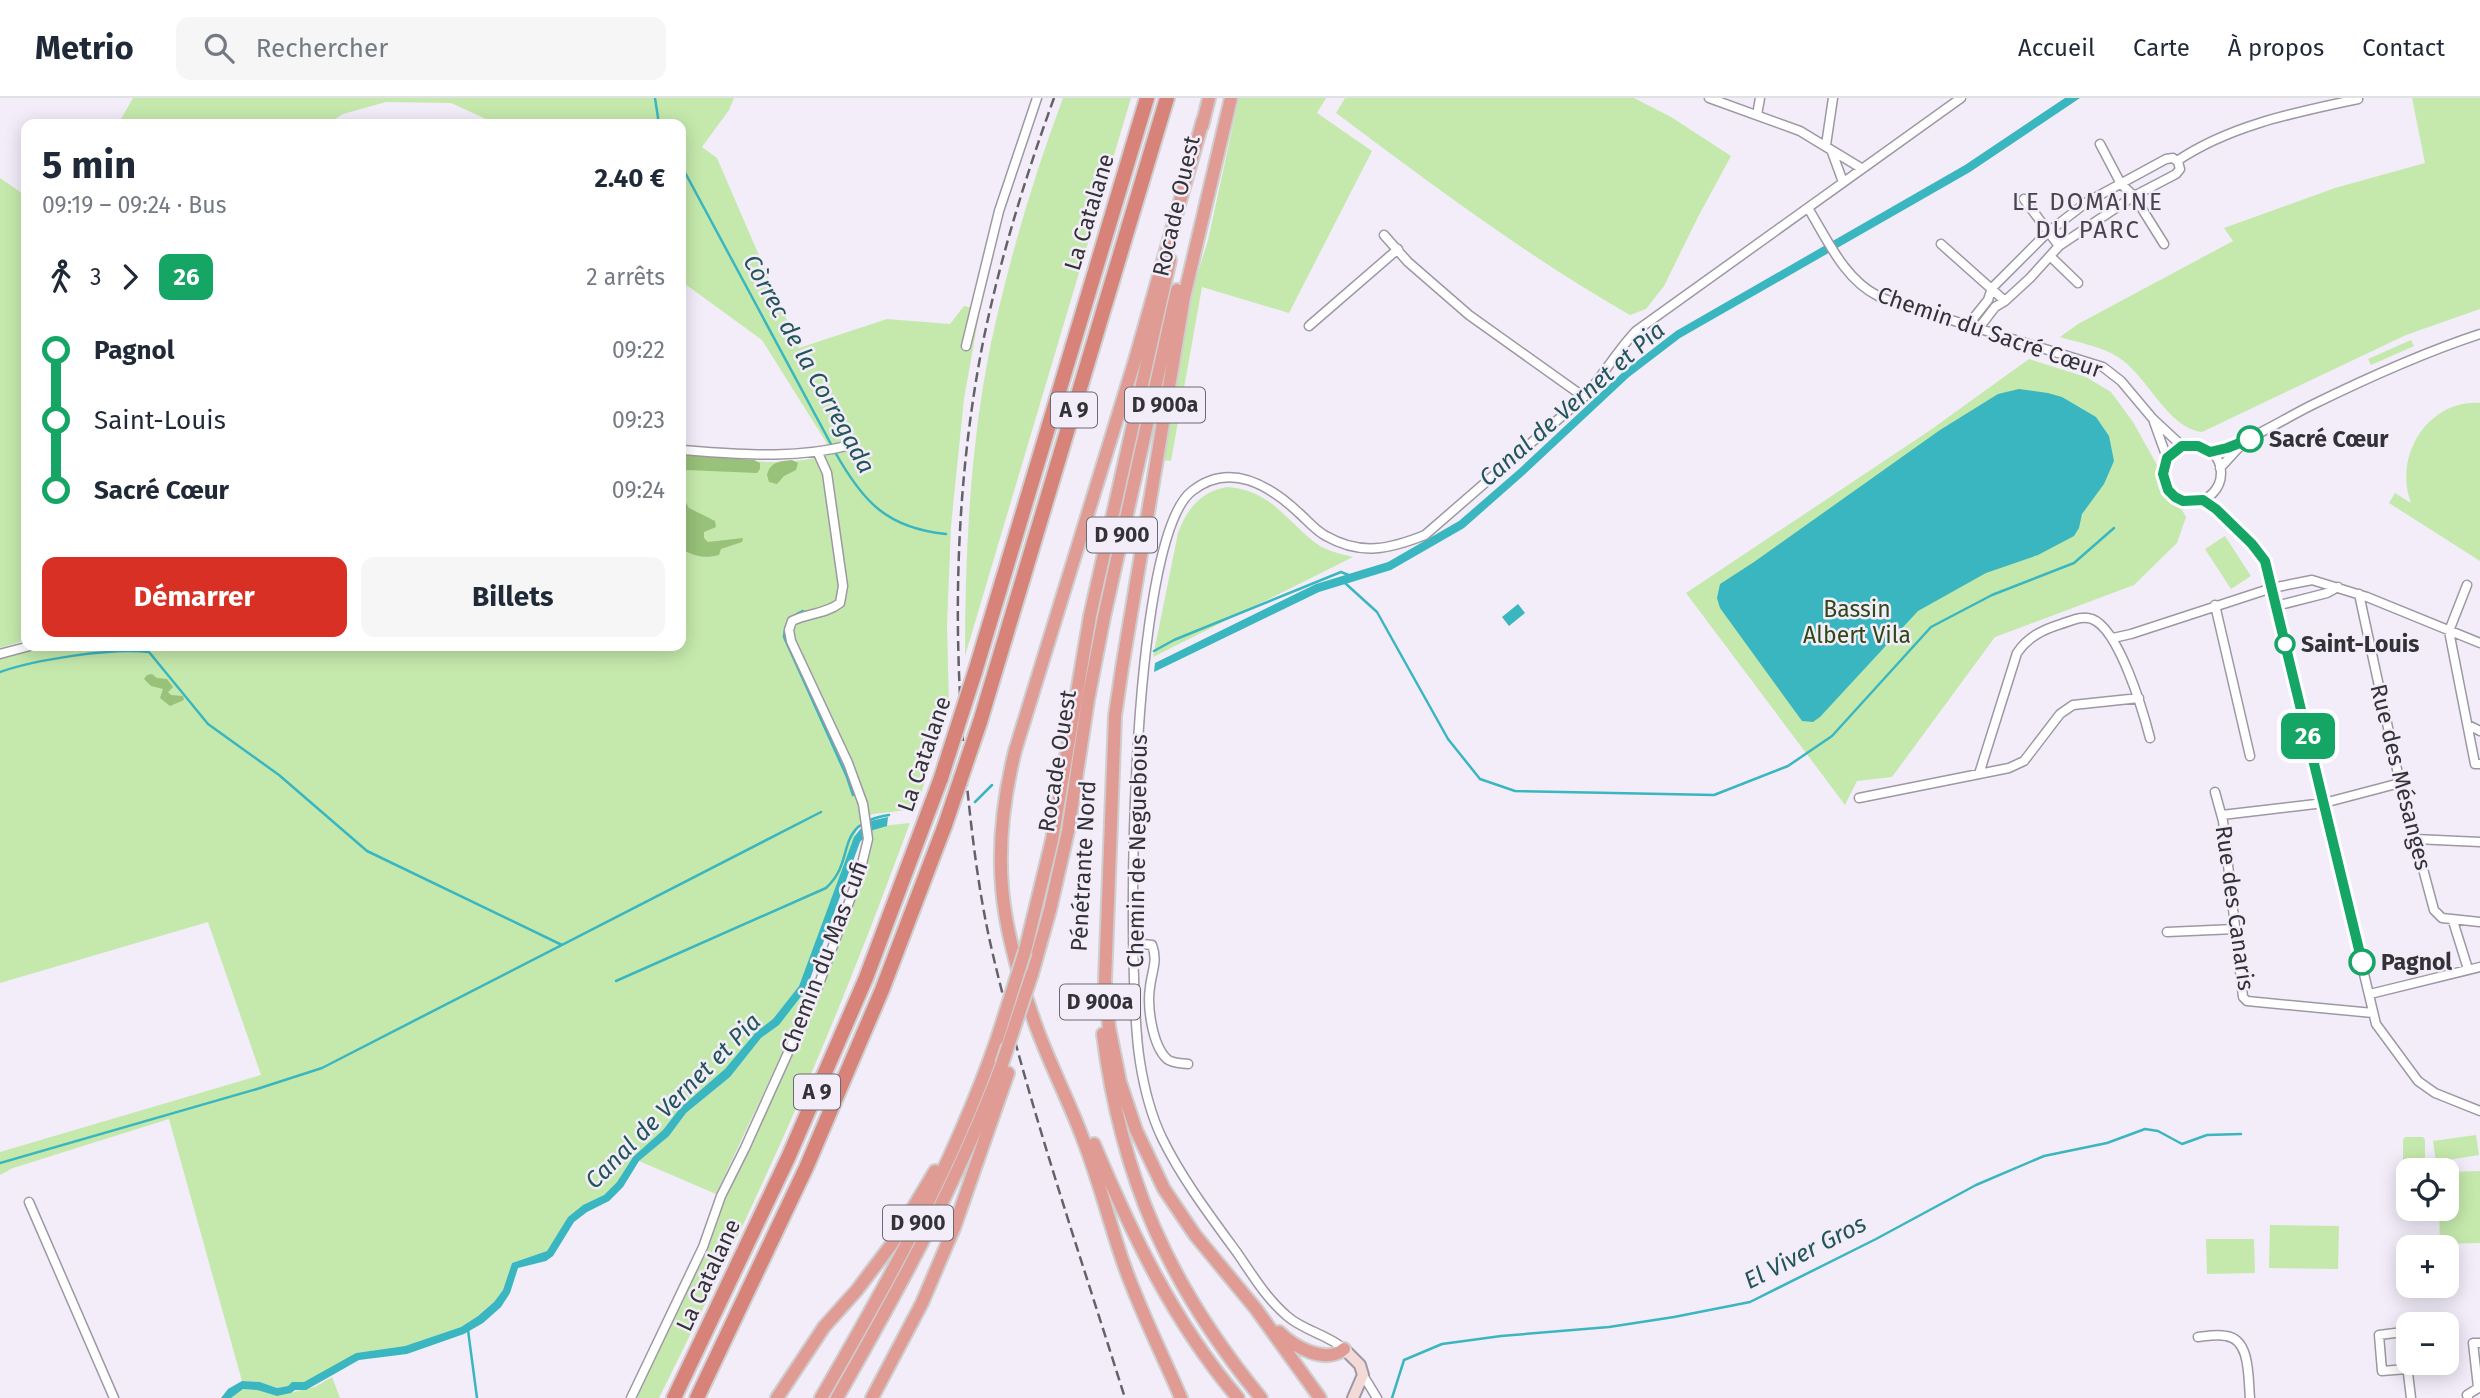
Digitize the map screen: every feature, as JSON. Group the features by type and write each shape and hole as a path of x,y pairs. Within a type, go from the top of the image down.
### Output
{"highway":[{"name":"La Catalane","path":"674,1398 794,1146 866,978 941,778 1147,98"},
{"name":"La Catalane","path":"697,1398 806,1168 882,990 945,825 980,722 1167,98"},
{"name":"D 900","path":"1203,120 1209,98"},
{"name":"Rocade Ouest","path":"837,1398 945,1200 1005,1068 1050,911 1068,831 1088,700 1132,488 1224,98"},
{"name":"D 900a","path":"1115,716 1184,297 1231,98"},
{"name":"Rocade Ouest","path":"821,1398 881,1293 932,1196 964,1127 987,1068 1025,951 1052,840 1090,616 1203,120"},
{"name":"D 900a","path":"1203,120 1135,360 1015,751 1004,794 1000,858 1002,902 1014,958 1031,980 1129,1226 1181,1319 1238,1398"},
{"path":"1115,716 1105,981 1109,1027 1120,1082 1136,1130 1164,1189 1195,1235 1256,1310 1320,1398"},
{"name":"Pénétrante Nord","path":"1115,716 1104,850 1099,981 1109,1081 1126,1149 1156,1235 1195,1307 1261,1398"},
{"path":"1031,980 1036,1026 1088,1153 1125,1269 1181,1398"},
{"name":"D 900","path":"777,1398 824,1327 857,1290 891,1245 929,1183 987,1068"},
{"name":"D 900","path":"872,1398 922,1303 954,1228 1005,1068"},
{"path":"1256,1310 1285,1339 1302,1350 1331,1354 1340,1353 1344,1349"}],"main road":[{"path":"1344,1349 1362,1370"},
{"path":"1345,1398 1362,1370"},
{"path":"1353,1398 1362,1370"}],"street":[{"path":"966,346 999,211 1037,98"},
{"path":"1757,115 1760,98"},
{"path":"1833,98 1829,148 1843,182"},
{"path":"1384,235 1408,262 1469,315 1584,397 1598,382 1619,349 1636,331 1961,98"},
{"path":"1714,99 1800,131 1861,168"},
{"path":"2177,161 2228,135 2269,120 2358,99"},
{"path":"2100,144 2121,184 2134,196 2164,244"},
{"path":"1968,325 1988,300 1992,288 2048,232 2108,189 2166,159 2173,158 2177,161 2180,169 2176,174 2134,196 2059,246 2005,301 1995,307 1979,328"},
{"path":"2024,199 2059,246"},
{"name":"Chemin du Sacré Cœur","path":"1808,208 1835,254 1862,286 1880,297 2103,367 2122,381 2152,419 2182,446"},
{"path":"1941,244 2005,301"},
{"path":"1309,326 1398,249"},
{"path":"2050,256 2078,283"},
{"path":"2210,452 2245,442 2311,406 2383,372 2429,351 2480,334"},
{"name":"Chemin de Neguebous","path":"1344,1349 1289,1318 1272,1302 1199,1201 1161,1136 1140,1063 1133,943 1134,854 1143,669 1168,530 1178,507 1192,490 1216,479 1247,478 1263,485 1287,502 1324,536 1367,549 1396,547 1424,535 1584,397"},
{"name":"Chemin du Sacré Cœur","path":"2152,419 2167,458"},
{"path":"2220,468 2245,442"},
{"path":"686,450 778,456 818,453 851,445"},
{"path":"2182,446 2198,446 2210,452 2220,468 2219,481 2213,492 2203,500 2183,501 2168,490 2163,474 2167,458 2182,446"},
{"name":"Chemin du Mas Cufi","path":"631,1398 704,1247 721,1195 819,984 860,872 868,839 866,817 848,763 791,641 789,630 792,621 800,617 834,608 840,603 842,594 827,473 818,453"},
{"path":"2213,492 2224,514 2265,561 2376,1024 2418,1081 2435,1093 2479,1111"},
{"path":"2203,500 2224,514"},
{"path":"2113,638 2272,588 2312,580 2358,594 2480,643"},
{"path":"2467,585 2449,631 2475,764 2480,764"},
{"path":"2276,606 2327,593 2338,587"},
{"name":"Rue des Mésanges","path":"2358,594 2400,783 2434,910 2442,918 2453,921"},
{"path":"2215,606 2250,756"},
{"path":"1979,774 2017,653 2024,642 2043,630 2082,617 2094,619 2113,638 2139,698 2150,738"},
{"path":"0,654 21,648"},
{"path":"1859,798 2009,768 2024,761 2060,714 2073,705 2139,698"},
{"path":"2468,725 2480,731"},
{"name":"Rue des Canaris","path":"2222,815 2324,803 2400,783"},
{"name":"Rue des Canaris","path":"2216,792 2222,815 2243,996 2247,1002 2373,1013"},
{"path":"2415,839 2480,842"},
{"path":"2468,969 2453,921 2480,922"},
{"path":"2167,932 2235,929"},
{"path":"1133,943 1152,945 1155,954 1156,963 1149,996 1156,1044 1167,1059 1188,1064"},
{"path":"2370,994 2480,967"},
{"path":"29,1202 114,1398"},
{"path":"2403,1332 2407,1369 2382,1371 2379,1335 2403,1332"},
{"path":"2198,1337 2225,1335 2235,1338 2244,1347 2250,1398"},
{"path":"2468,1398 2467,1395 2479,1387 2473,1343 2480,1343"},
{"path":"1362,1370 1377,1398"},
{"path":"2408,1375 2410,1398"}],"green space":[{"path":"133,98 734,98 729,110 702,147 717,158 799,348 887,319 950,324 964,306 980,309 964,399 951,526 947,625 949,707 916,809 873,814 861,819 799,986 773,1019 756,1032 725,1070 680,1108 663,1130 633,1157 617,1182 604,1195 583,1205 568,1217 547,1251 512,1263 503,1290 494,1302 461,1327 405,1346 356,1353 323,1375 277,1388 260,1382 242,1381 169,1119 13,1168 0,1175 0,1152 261,1075 208,922 0,983 0,659 33,651 686,651 686,455 777,462 833,453 762,340 686,285 686,119 486,119 451,103 386,102 343,114 335,119 121,119"},
{"path":"1063,98 1131,98 965,656 970,499 984,382 1014,250"},
{"path":"1239,98 1326,98 1317,113 1372,151 1289,313 1202,287 1171,461 1162,460 1194,285 1208,240"},
{"path":"1345,98 1634,98 1671,117 1731,156 1664,286 1646,309 1630,315 1517,244 1336,113"},
{"path":"2412,98 2480,98 2480,309 2406,335 2202,432 2178,421 2139,376 2118,357 2097,347 2060,337 2078,324 2233,241 2224,228 2335,188 2425,163"},
{"path":"0,178 21,193 21,642 0,648"},
{"path":"2411,340 2414,346 2371,365 2368,359"},
{"name":"Bassin Albert Vila","path":"2029,359 2086,377 2111,392 2133,422 2186,517 2177,543 2134,585 1995,637 1892,777 1857,781 1845,805 1686,593 1929,431"},
{"path":"2480,403 2480,561 2389,503 2395,493 2411,503 2407,467 2419,434 2445,410 2461,404"},
{"path":"686,455 754,460 760,463 757,473 686,470"},
{"path":"792,460 798,463 796,470 784,476 777,484 769,482 767,475 773,465"},
{"path":"1227,487 1242,489 1266,500 1317,544 1353,557 1153,657 1178,533 1190,509 1202,497"},
{"path":"686,503 689,508 715,521 716,527 704,532 704,538 708,542 743,538 742,542 721,549 719,555 709,557 686,551"},
{"path":"2225,536 2251,576 2231,589 2205,549"},
{"path":"152,674 157,678 167,679 173,687 168,692 171,695 183,696 184,700 170,706 160,698 163,689 151,686 144,679"},
{"path":"910,823 831,1026 736,1240 659,1398 637,1398 708,1249 725,1197 820,995 861,884 872,838 870,831 881,826"},
{"path":"806,990 811,992 716,1194 639,1161 669,1136 686,1113 730,1077 761,1038 779,1025"},
{"path":"2476,1135 2479,1155 2435,1158 2433,1141"},
{"path":"2405,1137 2423,1137 2425,1158 2403,1158"},
{"path":"2480,1171 2480,1243 2459,1244 2459,1235 2440,1235 2439,1221 2459,1221 2459,1172"},
{"path":"2270,1225 2339,1226 2338,1269 2269,1268"},
{"path":"2206,1239 2254,1239 2255,1273 2207,1274"},
{"path":"332,1377 340,1398 231,1398 243,1389 277,1396 315,1387"}],"water":[{"name":"Canal de Vernet et Pia","path":"2065,98 2080,98 1970,172 1680,338 1629,377 1464,528 1391,570 1319,592 1154,672 1155,663 1316,584 1388,562 1459,521 1624,371 1676,331 1965,165"},
{"path":"2019,389 2062,397 2096,417 2109,436 2114,461 2104,484 2082,514 2074,536 2038,555 1986,573 1918,611 1820,717 1813,722 1802,721 1720,608 1717,598 1720,584 1940,430 1998,394"},
{"path":"1518,604 1525,613 1509,626 1502,617"},
{"name":"Canal de Vernet et Pia","path":"888,817 887,826 870,831 860,842 806,990 779,1025 761,1038 730,1077 686,1113 669,1136 639,1161 623,1187 609,1201 574,1222 553,1256 546,1261 518,1268 510,1293 501,1307 483,1323 464,1334 407,1354 359,1360 306,1390 295,1390 277,1396 243,1389 231,1398 221,1398 228,1389 242,1381 260,1382 277,1388 288,1386 292,1382 304,1382 356,1353 405,1346 461,1327 478,1316 503,1290 512,1263 547,1251 568,1217 583,1205 604,1195 617,1182 633,1157 663,1130 680,1108 725,1069 756,1032 773,1019 799,986 854,837 866,822"}],"waterway":[{"name":"Còrrec de la Corregada","path":"655,98 658,119"},
{"name":"Còrrec de la Corregada","path":"686,174 832,446"},
{"name":"Còrrec de la Corregada","path":"835,452 856,485 879,510 908,526 946,534"},
{"path":"1345,583 1377,612 1448,739 1480,779 1515,791 1714,795 1788,766 1832,736 1931,627 1992,595 2074,563 2114,528"},
{"path":"1154,651 1174,640 1341,572 1351,576"},
{"path":"803,611 789,621 784,637 853,795"},
{"path":"0,672 74,656 149,652 208,724 279,775 367,851 562,945"},
{"path":"975,802 992,785"},
{"path":"0,1163 322,1068 821,812"},
{"path":"616,981 826,888 836,877 852,834 859,826 889,815"},
{"name":"El Viver Gros","path":"1392,1398 1404,1360 1442,1344 1609,1327 1750,1302 1976,1185 2044,1156 2107,1143 2145,1129 2158,1131 2182,1144 2207,1135 2241,1134"},
{"name":"El Viver Gros","path":"468,1330 477,1398"}],"railway":[{"path":"1054,98 1005,249 983,342 962,504 959,668 968,798 976,866 993,955 1038,1122 1125,1398"}],"bus line":[{"name":"26","path":"2250,439 2210,452 2198,446 2182,446 2167,458 2164,482 2175,497 2183,501 2203,500 2224,514 2265,561 2362,962"}],"place":[{"name":"Sacré Cœur","path":"2250,439"},
{"name":"Saint-Louis","path":"2285,644"},
{"name":"Pagnol","path":"2362,962"}],"district":[{"name":"LE DOMAINE DU PARC","path":"2088,216"}]}
